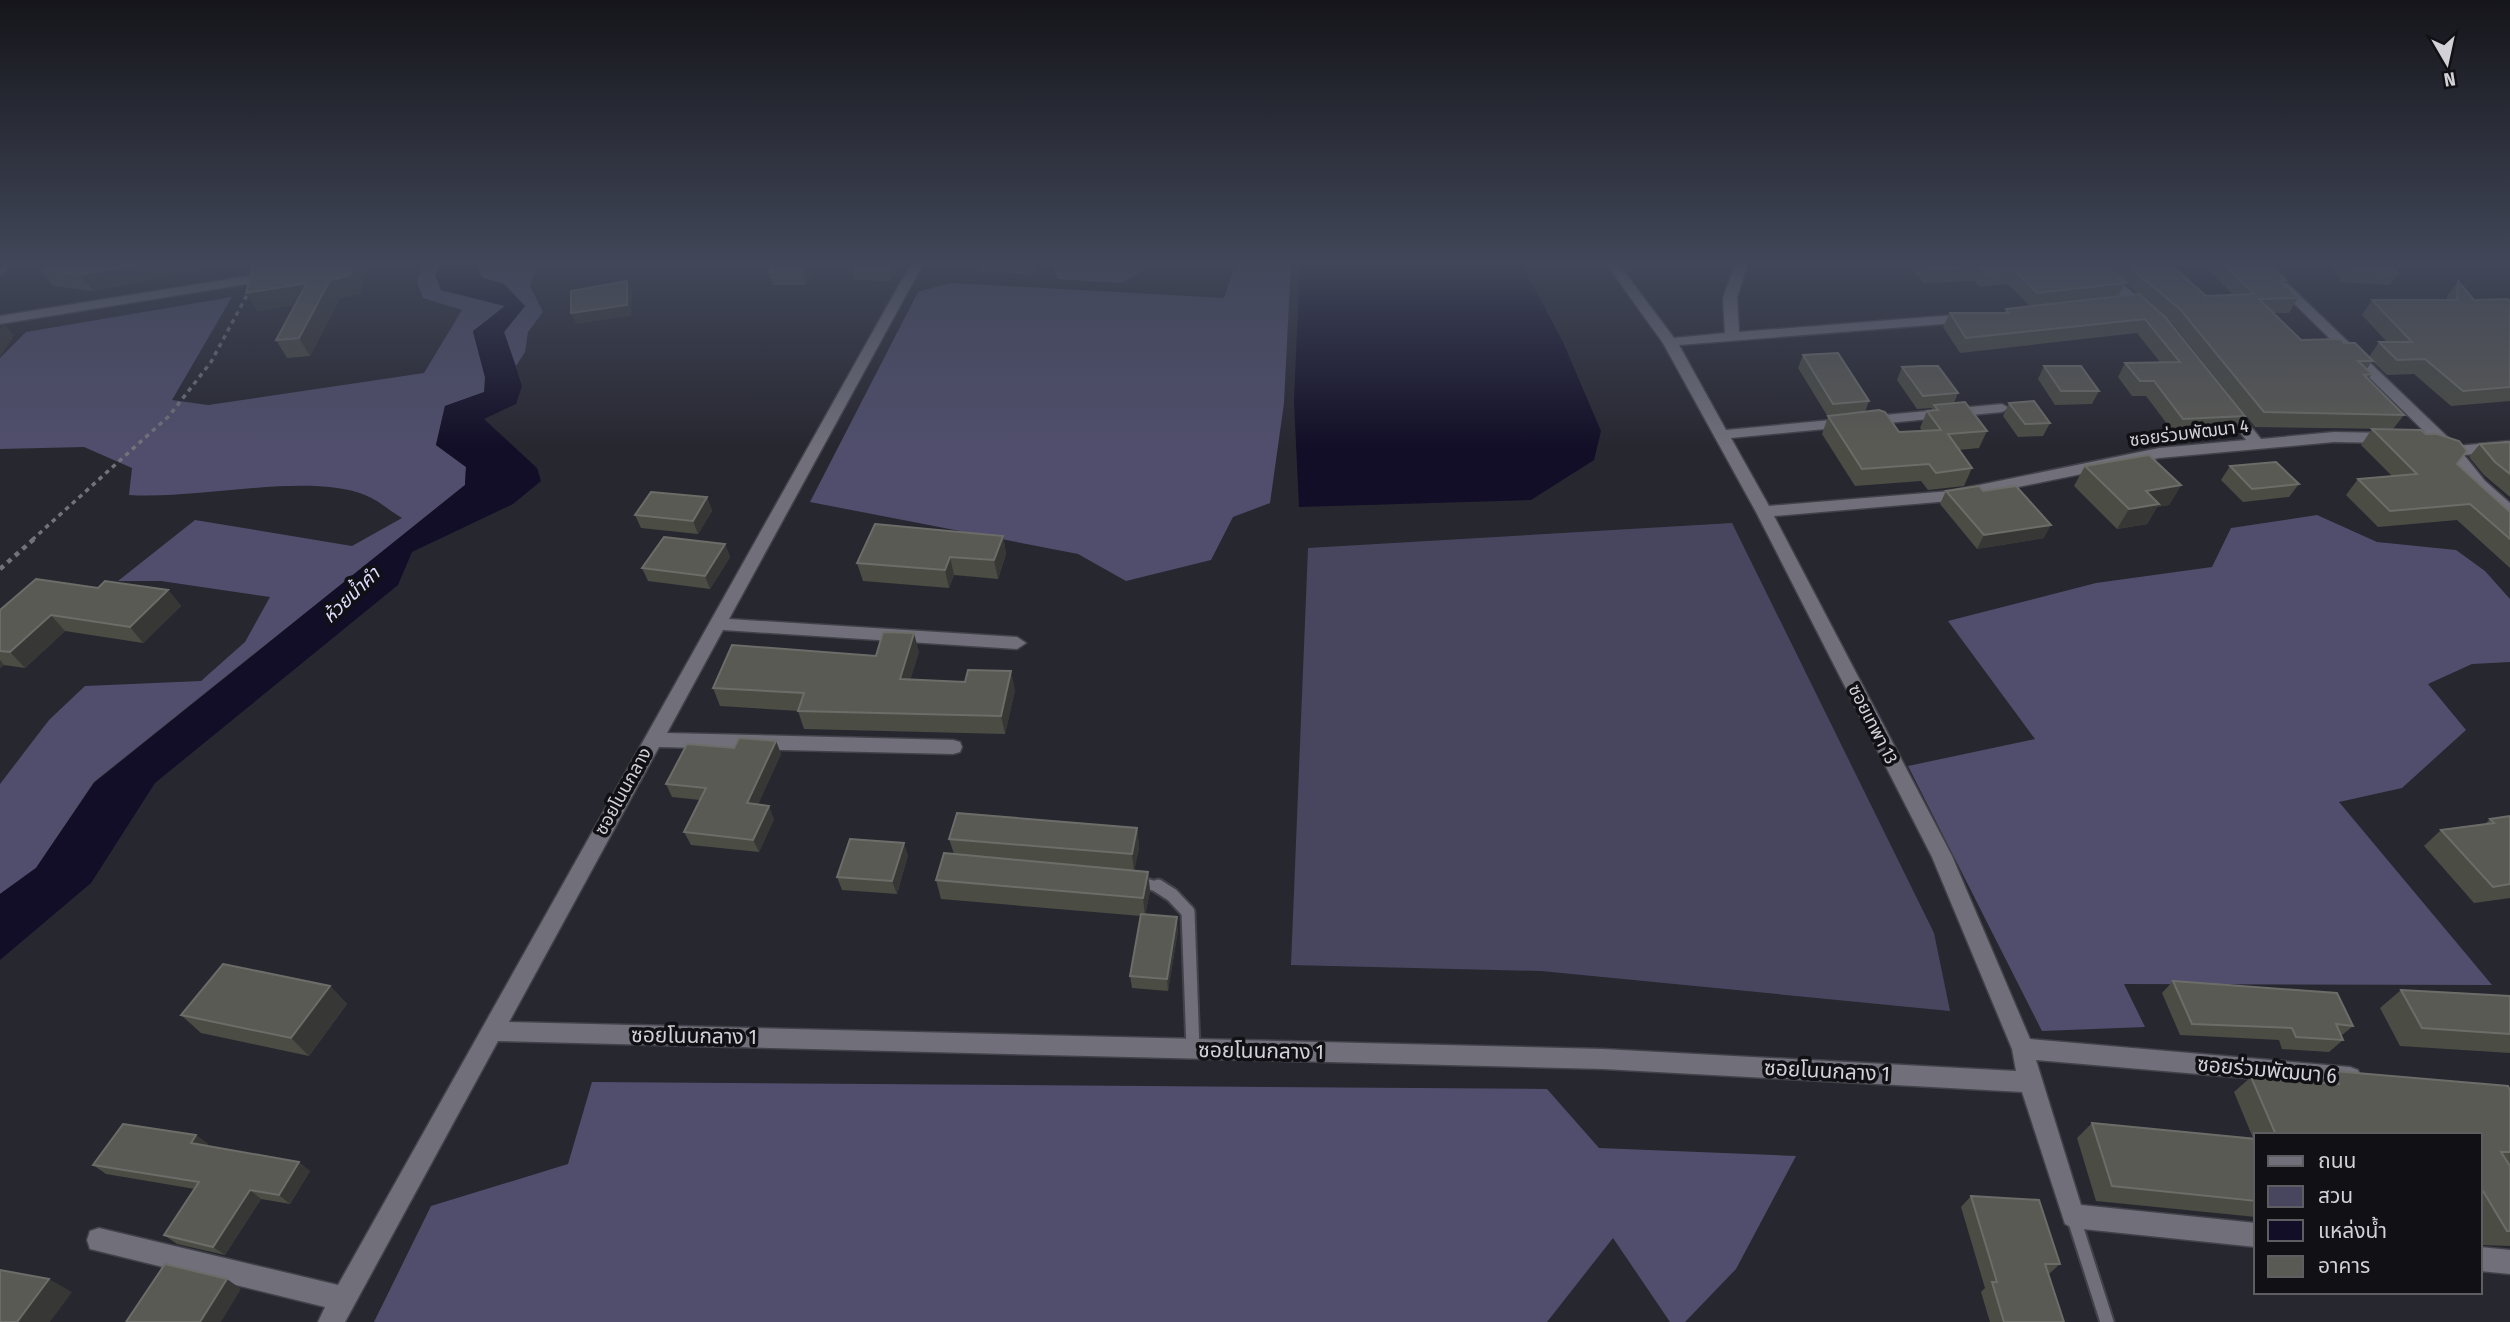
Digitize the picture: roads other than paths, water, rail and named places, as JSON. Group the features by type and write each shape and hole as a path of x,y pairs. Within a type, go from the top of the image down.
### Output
{"street":[{"name":"ซอยโนนกลาง","path":"331,1322 884,324"},
{"name":"ซอยเทพา 13","path":"1656,324 1670,342 1719,435 1764,512 1942,856 2023,1049 2030,1083 2073,1216"},
{"path":"1731,324 1732,335"},
{"path":"1670,342 1887,324"},
{"path":"2322,324 2453,451 2480,485 2510,511"},
{"path":"2215,391 2256,443"},
{"path":"1719,435 2002,408"},
{"name":"ซอยร่วมพัฒนา 4","path":"1764,512 1950,496 2159,453 2256,443 2334,437 2408,438 2453,451"},
{"path":"2453,451 2510,446"},
{"path":"718,624 1017,643"},
{"path":"652,740 953,747"},
{"name":"ซอยโนนกลาง 1","path":"490,1031 1603,1059 2030,1083"},
{"name":"ซอยร่วมพัฒนา 6","path":"2023,1049 2371,1078"},
{"path":"2073,1216 2254,1235"},
{"path":"99,1240 343,1299"},
{"path":"2482,1259 2510,1262"}],"lane":[{"path":"1121,880 1149,882 1175,894 1188,912 1193,1049"},
{"path":"2073,1216 2107,1322"}],"water":[{"name":"ห้วยน้ำคำ","path":"482,324 511,324 504,332 522,386 516,404 484,419 537,468 541,481 513,504 412,552 398,585 155,783 91,883 0,960 0,894 36,868 94,783 465,485 466,467 436,445 445,406 484,392 485,377 473,331"},
{"path":"1297,324 1553,324 1601,431 1594,460 1531,500 1299,507 1294,401"}]}
